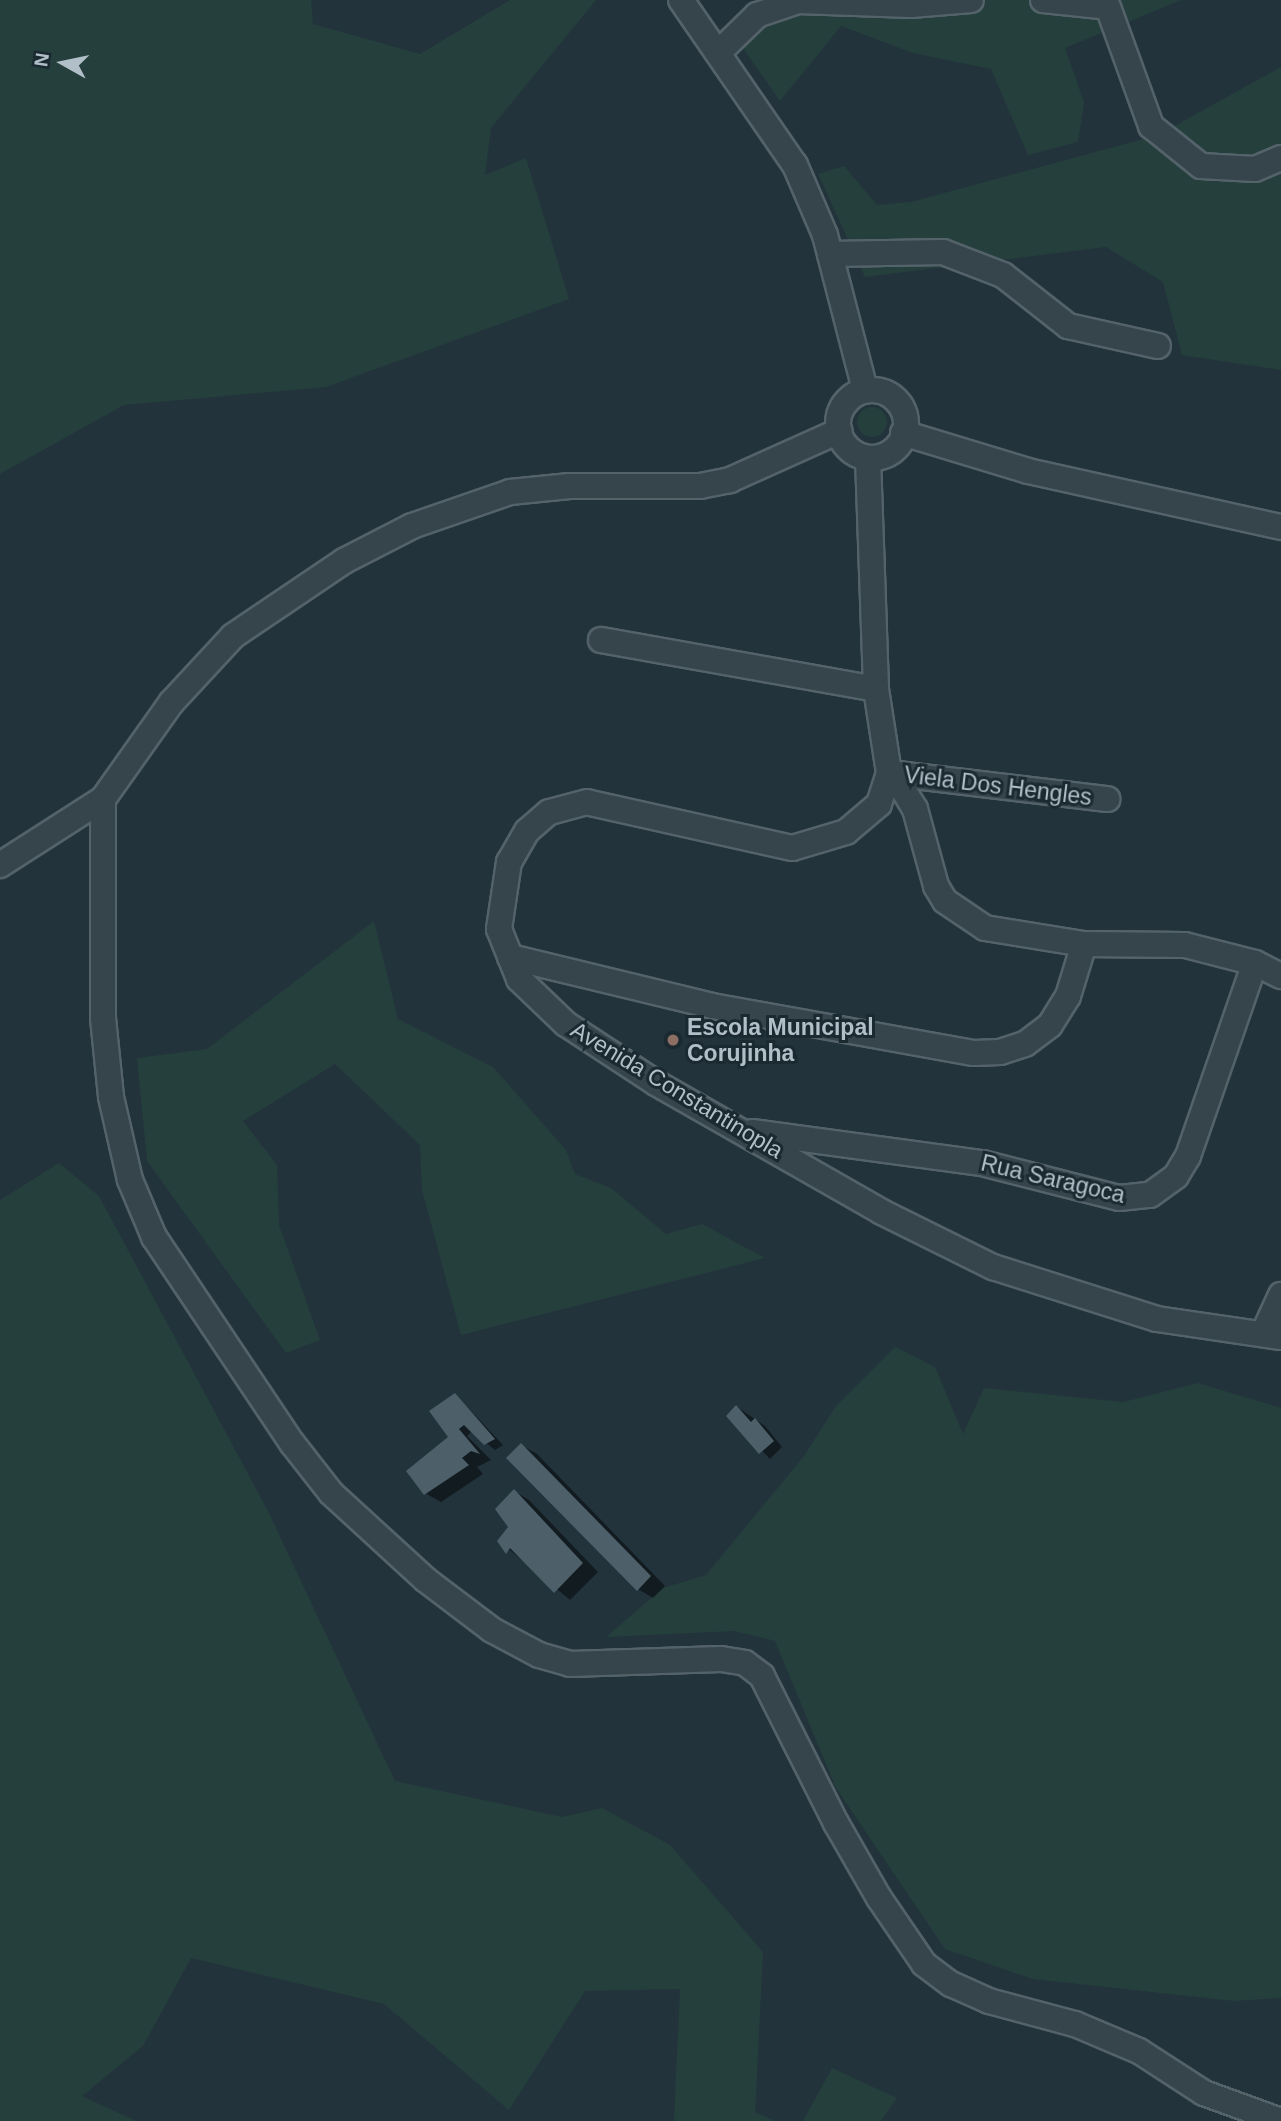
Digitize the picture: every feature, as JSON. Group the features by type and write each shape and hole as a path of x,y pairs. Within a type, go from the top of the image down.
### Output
{"street":[{"path":"681,0 795,165 830,254 865,390"},
{"path":"719,52 757,15 798,1 911,5 971,0"},
{"path":"1042,0 1108,7 1152,127 1201,166 1255,169 1281,158"},
{"path":"830,254 943,252 1003,275 1068,326 1158,346"},
{"path":"865,390 885,392 899,403 906,419 904,433 895,449 868,458 850,450 839,431 842,407 865,390"},
{"path":"0,865 103,799 171,703 233,636 344,561 412,526 510,492 570,486 700,486 730,480 839,431"},
{"path":"904,433 1028,471 1281,527"},
{"path":"868,458 876,689 891,773 915,809 929,869 945,901 985,928 1084,944 1163,943 1255,963 1281,976"},
{"path":"601,640 876,689"},
{"name":"Viela Dos Hengles","path":"891,773 1107,799"},
{"name":"Avenida Constantinopla","path":"891,773 879,804 870,815 846,832 808,846 792,848 587,802 548,811 527,831 509,862 499,929 519,979 566,1024 656,1083 881,1212 993,1266 1157,1318 1272,1334"},
{"path":"103,799 103,1018 111,1097 130,1180 154,1237 292,1443 331,1493 426,1580 492,1630 539,1655 570,1664 721,1659 745,1663 762,1676 842,1834 924,1964 951,1984 980,1997 1100,2035 1165,2065 1204,2093 1281,2121"},
{"path":"510,957 712,1006 974,1053 1000,1052 1025,1044 1050,1025 1068,996 1084,944"},
{"name":"Rua Saragoca","path":"740,1130 982,1163 1119,1198 1150,1195 1176,1176 1188,1156 1255,963"},
{"path":"1272,1334 1281,1295"}],"green space":[{"path":"0,0 311,0 313,24 420,54 510,0 596,0 491,128 485,175 526,158 569,299 326,387 124,405 0,474"},
{"path":"761,0 1181,0 1065,48 1084,102 1078,142 1028,155 991,69 913,53 841,26 780,101 729,28"},
{"path":"1281,67 1281,370 1182,355 1163,282 1106,247 865,277 818,174 844,166 877,205 911,202 1158,135"},
{"path":"872,407 883,411 887,422 883,433 872,437 861,433 857,422 861,411"},
{"path":"374,921 398,1019 493,1067 566,1150 575,1174 611,1188 666,1234 702,1224 765,1258 461,1335 422,1190 420,1145 335,1064 243,1121 277,1165 279,1225 320,1340 286,1353 147,1161 137,1058 207,1049"},
{"path":"59,1163 99,1196 268,1511 395,1781 562,1817 602,1808 670,1845 763,1952 755,2112 775,2121 674,2121 680,1989 585,1991 509,2110 384,2004 191,1958 143,2046 82,2096 136,2121 0,2121 0,1200"},
{"path":"895,1347 935,1367 963,1434 984,1388 1123,1402 1198,1383 1281,1408 1281,1998 1234,2001 1033,1979 945,1949 836,1788 775,1641 734,1631 606,1637 663,1588 706,1575 804,1456 836,1406"},
{"path":"832,2068 897,2098 881,2121 803,2121"}],"building":[{"path":"455,1393 495,1439 484,1445 464,1425 459,1429 480,1454 471,1451 462,1458 469,1465 424,1495 406,1471 448,1437 429,1411"},
{"path":"736,1405 751,1422 755,1418 774,1441 759,1454 726,1416"},
{"path":"521,1443 651,1576 637,1591 506,1458"},
{"path":"514,1489 583,1563 554,1593 510,1548 506,1554 497,1541 508,1527 495,1509"}],"place":[{"name":"Escola Municipal Corujinha","path":"673,1040"}]}
